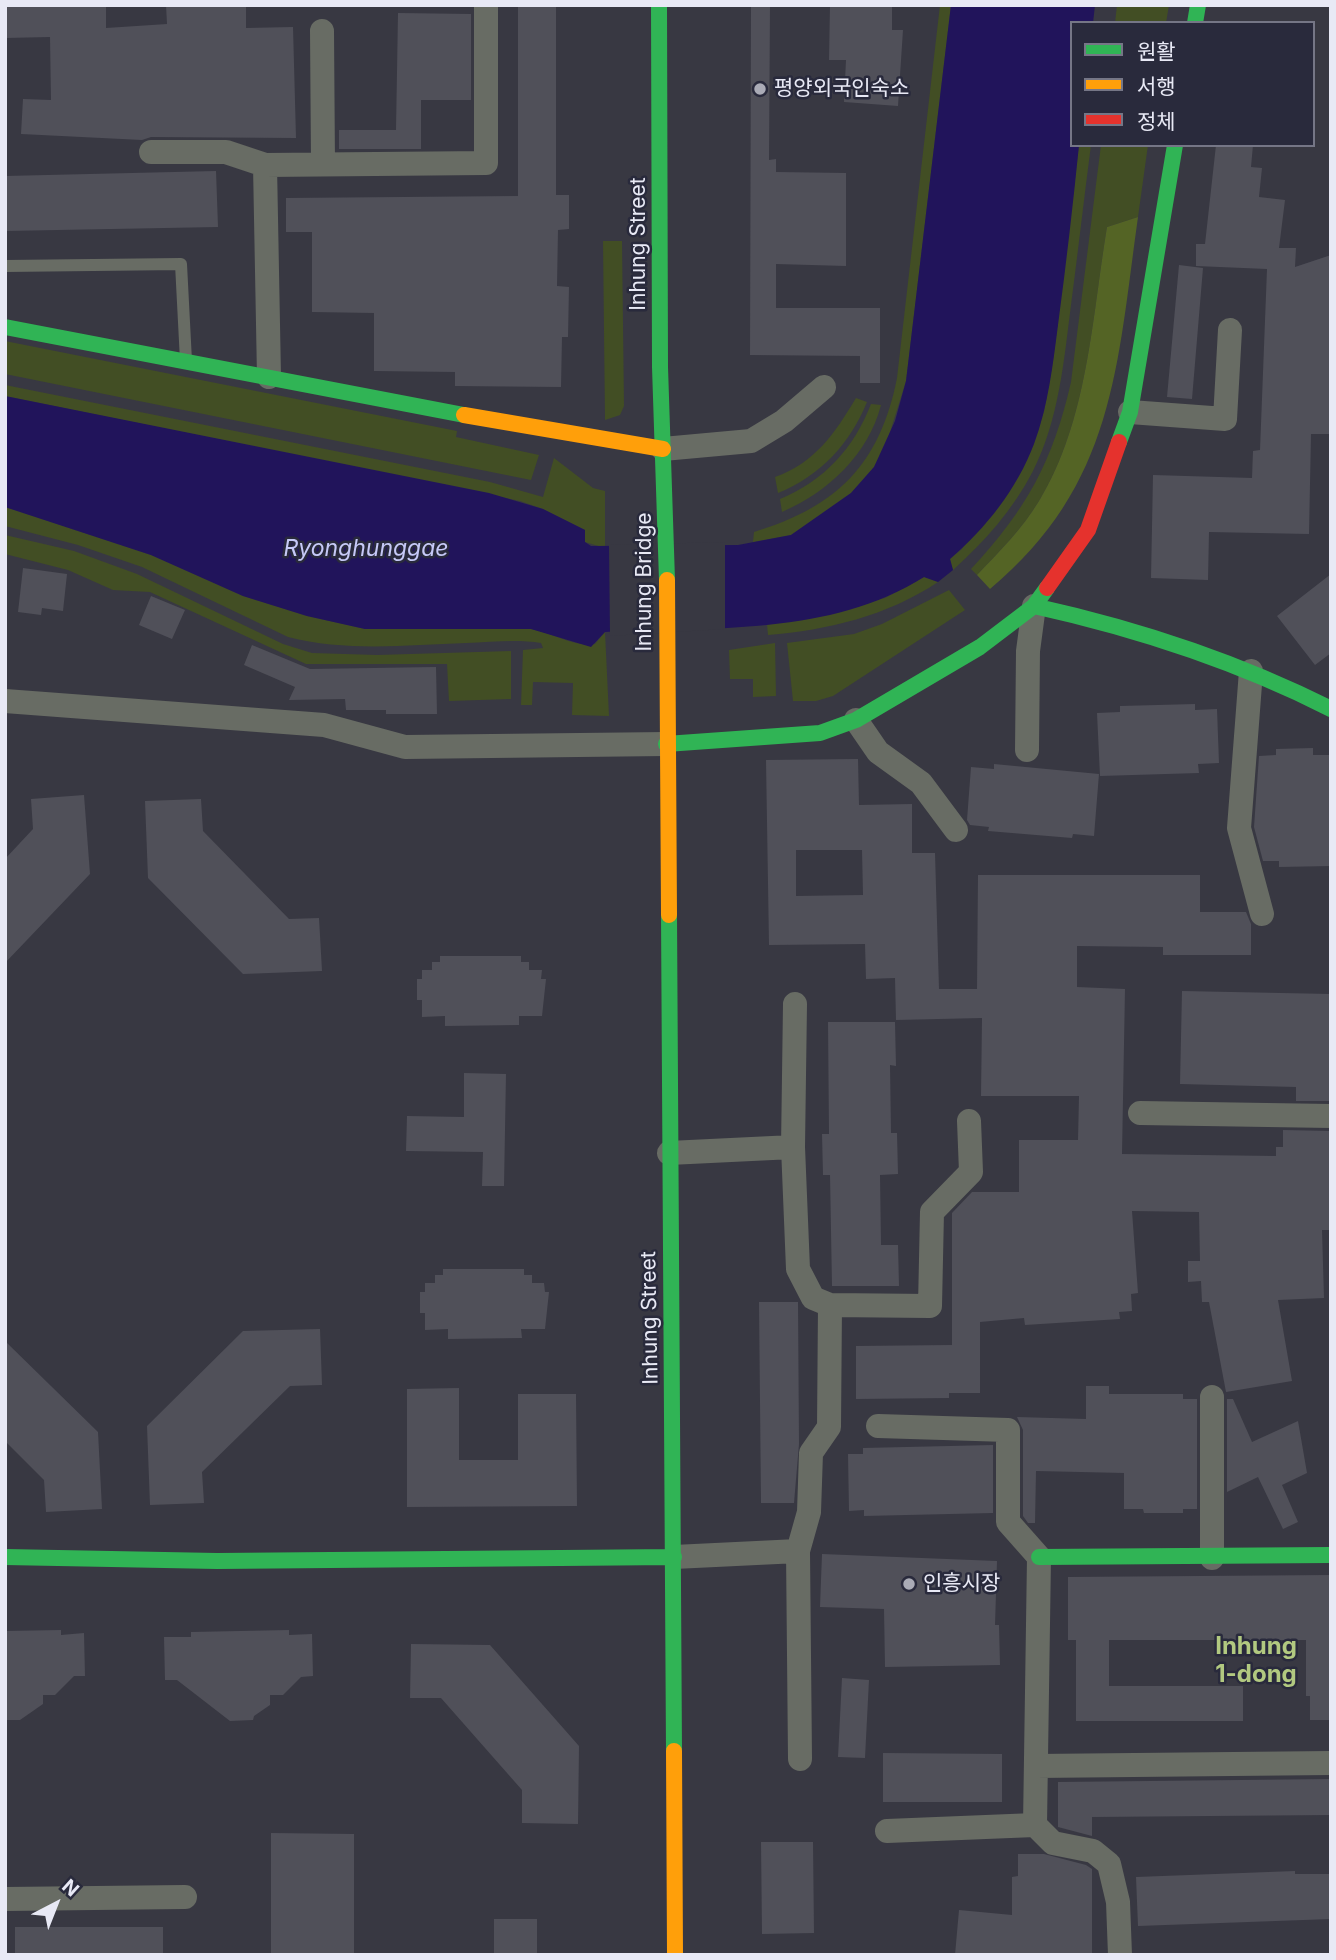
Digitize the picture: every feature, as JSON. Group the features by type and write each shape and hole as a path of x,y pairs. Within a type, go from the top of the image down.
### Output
{"street":[{"path":"151,152 226,152 265,165 486,163 486,5"},
{"name":"Inhung Street","path":"659,5 663,449 666,483"},
{"path":"322,31 323,164"},
{"path":"5,701 324,725 404,747 666,744 820,733 856,720 980,647 1034,606 1088,530 1130,412 1175,147"},
{"path":"265,165 269,377"},
{"path":"5,327 404,405 663,449 751,440 784,421 824,387"},
{"path":"1130,412 1225,419 1230,330"},
{"name":"Inhung Bridge","path":"666,483 666,681"},
{"path":"1034,606 1134,631 1251,671 1331,709"},
{"path":"1027,750 1028,651 1034,606"},
{"path":"1251,671 1239,828 1262,914"},
{"name":"Inhung Street","path":"666,681 675,1955"},
{"path":"856,720 878,752 921,783 956,830"},
{"path":"795,1003 793,1147 798,1269 813,1298 830,1305 930,1306 932,1212 971,1172 969,1121"},
{"path":"1140,1113 1331,1116"},
{"path":"669,1153 793,1147"},
{"path":"800,1759 798,1551 809,1511 811,1453 829,1427 830,1305"},
{"path":"1212,1397 1212,1558"},
{"path":"878,1426 1008,1430 1008,1522 1039,1557 1035,1825 1053,1843 1093,1850 1109,1864 1118,1902 1120,1955"},
{"path":"5,1557 217,1561 674,1557 798,1551"},
{"path":"1039,1557 1212,1558 1331,1555"},
{"path":"1036,1766 1331,1763"},
{"path":"887,1831 1035,1825"},
{"path":"5,1899 185,1897"}],"lane":[{"path":"5,266 181,264 186,361"}],"green space":[{"path":"940,5 951,5 906,381 885,448 874,467 851,493 791,535 753,542 754,532 809,509 831,495 850,478 879,435 889,408 897,378"},
{"path":"1117,5 1169,5 1166,21 1115,21"},
{"path":"1079,147 1091,147 1063,368 1049,431 1033,471 1017,499 987,536 953,570 950,559 962,549 1044,412 1053,361"},
{"path":"1101,147 1148,147 1138,217 1107,227 1086,368 1068,437 1055,470 1025,521 977,575 971,569 1008,526 1035,483 1056,436 1071,382"},
{"path":"1138,217 1115,373 1103,420 1086,465 1063,508 1031,549 990,589 977,575 1010,540 1039,501 1068,437 1086,368 1107,227"},
{"path":"603,241 622,241 624,406 620,415 605,420"},
{"path":"5,341 457,431 456,437 539,455 531,480 5,374"},
{"path":"5,385 490,482 543,497 554,458 593,488 605,491 605,548 585,542 585,530 520,501 5,396"},
{"path":"856,398 867,402 852,432 842,445 807,478 778,493 775,477 802,464 813,455 840,423"},
{"path":"871,404 881,405 867,440 856,456 830,483 782,512 780,499 810,483 836,461 856,435"},
{"path":"5,507 151,555 243,596 307,616 365,629 531,629 571,642 587,644 595,644 605,632 609,716 572,715 573,683 533,682 532,705 521,705 523,650 543,648 541,643 504,641 354,646 288,637 142,567 78,545 5,526"},
{"path":"5,535 74,551 137,574 283,644 312,653 377,655 511,651 511,699 449,701 447,664 306,664 150,592 113,590 68,570 5,554"},
{"path":"924,577 938,582 919,594 878,612 835,625 768,635 767,624 885,598"},
{"path":"949,590 965,610 833,696 816,701 793,701 787,643 854,634 882,624"},
{"path":"775,643 776,696 753,697 753,679 730,679 729,650"}],"water":[{"name":"Ryonghunggae","path":"951,5 1095,5 1093,21 1070,21 1070,147 1079,147 1054,355 1043,415 1019,477 988,521 950,559 953,570 938,582 924,577 888,596 850,610 810,619 728,628 605,632 591,647 531,629 365,629 307,616 243,596 151,555 5,507 5,396 489,493 543,509 585,530 585,542 591,546 738,545 791,535 851,493 874,467 895,421 906,381"}],"pier":[{"path":"725,542 725,629 610,636 609,545"}],"building":[{"path":"5,5 106,5 106,28 167,24 166,5 246,5 246,28 293,27 296,138 151,137 142,140 21,134 23,99 51,100 50,37 5,38"},
{"path":"518,5 556,5 556,195 569,195 569,229 558,230 557,286 569,287 568,337 562,337 561,387 455,386 455,372 374,371 374,313 312,312 312,232 286,232 286,198 518,196"},
{"path":"751,5 770,5 769,160 776,159 776,172 846,173 846,266 776,264 776,308 880,308 880,383 860,383 860,356 750,355"},
{"path":"830,5 892,5 892,30 903,30 898,106 844,102 846,60 829,60"},
{"path":"398,13 471,14 471,100 421,100 421,149 339,149 339,130 396,130"},
{"path":"1216,147 1253,147 1251,167 1262,168 1259,197 1285,200 1279,248 1296,248 1295,267 1331,255 1331,434 1311,434 1309,534 1209,532 1208,580 1151,578 1153,475 1252,478 1253,451 1260,450 1267,269 1196,266 1196,244 1205,244"},
{"path":"216,171 218,227 5,231 5,176"},
{"path":"1179,265 1203,268 1192,399 1167,397"},
{"path":"23,568 67,574 63,611 42,608 41,615 18,612"},
{"path":"1331,574 1331,653 1315,665 1277,616"},
{"path":"151,596 185,610 172,639 139,625"},
{"path":"252,645 310,669 436,667 437,714 386,714 386,710 346,710 345,699 289,700 295,687 244,665"},
{"path":"1195,704 1195,710 1217,709 1219,763 1198,764 1199,773 1100,776 1097,713 1120,712 1120,706"},
{"path":"1313,748 1313,755 1331,755 1331,866 1279,867 1279,861 1263,861 1254,827 1259,756 1276,755 1276,749"},
{"path":"858,759 859,805 912,804 912,853 935,853 939,989 977,989 978,875 1200,875 1200,912 1246,912 1251,924 1251,955 1163,955 1163,947 1077,946 1077,987 1125,989 1122,1154 1276,1156 1276,1147 1283,1147 1283,1130 1331,1131 1331,1230 1322,1230 1324,1298 1278,1300 1292,1381 1226,1392 1209,1302 1202,1302 1201,1281 1188,1282 1188,1261 1200,1261 1199,1212 1132,1211 1138,1293 1131,1294 1132,1311 1119,1312 1120,1319 1025,1325 1024,1318 980,1322 980,1393 949,1393 949,1398 856,1399 856,1346 952,1345 952,1213 972,1192 1019,1192 1019,1140 1078,1140 1079,1096 981,1096 982,1018 896,1020 895,978 866,979 865,944 769,945 766,760","holes":["796,850 862,850 863,895 796,896"]},
{"path":"994,764 1099,774 1094,836 1073,834 1072,838 988,831 989,827 970,825 967,820 971,767 994,769"},
{"path":"84,795 90,874 5,963 5,859 33,829 31,799"},
{"path":"201,799 203,831 289,919 319,918 322,971 243,974 148,878 145,801"},
{"path":"440,956 521,956 521,962 529,962 529,970 542,970 541,979 546,979 542,1016 519,1016 519,1025 445,1026 445,1016 422,1017 422,1000 417,1000 417,979 422,979 422,970 432,970 432,962 440,962"},
{"path":"1182,991 1331,994 1331,1101 1296,1101 1296,1087 1180,1084"},
{"path":"828,1022 895,1022 896,1066 890,1065 891,1133 897,1133 898,1174 880,1175 881,1245 898,1245 899,1286 832,1286 830,1175 823,1175 822,1134 829,1134"},
{"path":"464,1073 506,1074 504,1186 482,1186 483,1152 406,1151 407,1116 464,1117"},
{"path":"443,1269 524,1269 524,1275 532,1275 532,1283 544,1283 545,1292 549,1292 545,1329 521,1329 522,1338 448,1339 448,1329 425,1330 425,1313 420,1313 420,1292 425,1292 425,1283 435,1283 435,1275 443,1275"},
{"path":"759,1302 798,1302 799,1444 794,1503 761,1503"},
{"path":"320,1329 322,1385 290,1386 202,1472 204,1503 150,1505 147,1426 243,1331"},
{"path":"5,1341 98,1432 102,1509 46,1512 44,1480 5,1441"},
{"path":"1086,1386 1109,1386 1109,1394 1183,1394 1183,1399 1197,1399 1197,1509 1183,1509 1183,1513 1144,1513 1143,1509 1124,1509 1124,1473 1036,1471 1035,1523 1028,1523 1023,1516 1023,1430 1017,1417 1086,1419"},
{"path":"459,1388 459,1460 518,1460 518,1394 576,1394 577,1506 407,1507 407,1389"},
{"path":"1227,1399 1233,1399 1252,1442 1298,1421 1307,1473 1282,1485 1298,1522 1283,1529 1258,1477 1227,1492"},
{"path":"993,1445 993,1513 864,1516 864,1510 849,1511 848,1454 863,1454 863,1448"},
{"path":"822,1554 997,1561 995,1625 999,1625 1000,1665 885,1667 884,1609 820,1607"},
{"path":"1331,1575 1331,1720 1310,1720 1310,1696 1306,1696 1306,1640 1109,1640 1109,1686 1243,1686 1243,1721 1076,1721 1076,1640 1068,1640 1068,1577"},
{"path":"61,1630 61,1635 84,1633 85,1676 74,1676 55,1695 43,1695 43,1704 20,1720 5,1720 5,1631"},
{"path":"289,1630 289,1635 312,1634 313,1676 301,1677 283,1695 270,1695 270,1705 254,1716 253,1720 230,1721 177,1680 165,1680 164,1637 191,1637 191,1632"},
{"path":"411,1644 490,1645 579,1746 578,1824 522,1823 522,1790 441,1698 410,1698"},
{"path":"842,1678 869,1680 865,1758 838,1757"},
{"path":"883,1753 1002,1754 1002,1802 883,1802"},
{"path":"1331,1779 1331,1815 1092,1817 1092,1836 1058,1827 1058,1782"},
{"path":"271,1833 354,1834 354,1955 271,1955"},
{"path":"761,1842 813,1842 814,1933 762,1934"},
{"path":"1018,1854 1044,1854 1092,1869 1092,1955 955,1955 959,1910 1012,1915 1012,1877 1018,1876"},
{"path":"1295,1871 1295,1874 1331,1874 1331,1919 1138,1926 1136,1877"},
{"path":"494,1919 537,1919 537,1955 494,1955"},
{"path":"15,1927 163,1927 163,1955 15,1955"}],"traffic: fast":[{"path":"659,5 660,367 667,580"},
{"path":"1195,21 1198,5"},
{"path":"1119,442 1130,412 1175,147"},
{"path":"5,327 464,415"},
{"path":"666,744 820,733 856,720 980,647 1034,606 1047,588"},
{"path":"1034,606 1111,625 1186,648 1259,676 1331,709"},
{"path":"669,915 674,1751"},
{"path":"1039,1557 1331,1555"},
{"path":"5,1557 217,1561 674,1557"}],"traffic: slow":[{"path":"464,415 663,449"},
{"path":"667,580 669,915"},
{"path":"674,1751 675,1955"}],"traffic: jam":[{"path":"1047,588 1088,530 1119,442"}],"place":[{"name":"평양외국인숙소","path":"760,89"},
{"name":"인흥시장","path":"909,1584"}],"district":[{"name":"Inhung 1-dong","path":"1256,1661"}]}
